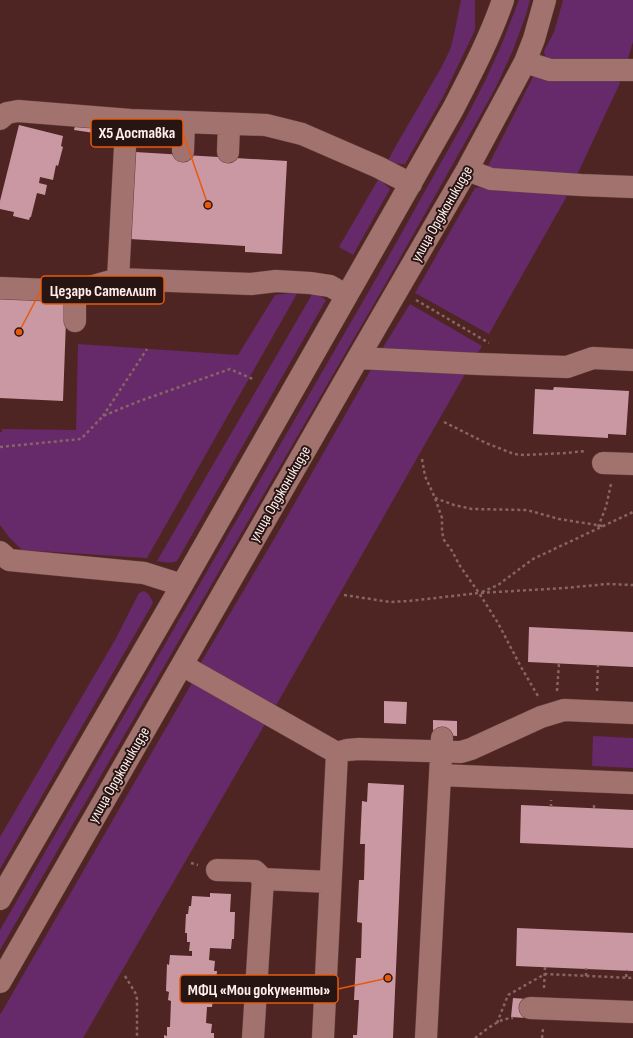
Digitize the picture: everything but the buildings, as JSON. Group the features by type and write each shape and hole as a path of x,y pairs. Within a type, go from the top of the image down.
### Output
{"street":[{"path":"0,899 453,109 492,30 503,0"},
{"name":"улица Орджоникидзе","path":"0,982 358,358 468,170 525,62 534,39 545,0"},
{"path":"525,62 550,70 633,70"},
{"path":"0,119 7,113 18,111 130,120 266,125 302,134 378,167 411,184"},
{"path":"118,279 125,147 130,120"},
{"path":"183,151 184,122"},
{"path":"228,152 230,124"},
{"path":"468,170 491,179 633,187"},
{"path":"0,288 75,291 118,279 251,284 276,281 330,286 346,296"},
{"path":"75,291 75,321"},
{"path":"358,358 567,367 594,358 633,360"},
{"path":"0,552 9,560 144,573 182,584"},
{"path":"182,665 337,753 347,750 441,744 461,752 552,713 564,710 633,713"},
{"path":"426,1038 441,744"},
{"path":"322,1038 337,753"},
{"path":"440,775 633,783"},
{"path":"217,870 255,871 263,879 330,882"},
{"path":"253,1038 263,879"},
{"path":"530,1008 633,1012"}],"path":[{"path":"414,299 490,344"},
{"path":"0,447 81,439 102,416 147,349"},
{"path":"102,416 230,369 254,380"},
{"path":"444,422 486,443 514,454 566,454 594,451 616,464 606,507 597,529"},
{"path":"422,459 425,476 442,518 442,532 444,540 460,566 479,592 498,623 521,667 552,713"},
{"path":"435,498 454,506 472,510 527,510 559,519 603,526"},
{"path":"479,592 498,585 533,559 633,512"},
{"path":"344,595 390,602 479,592 565,588 607,584 633,585"},
{"path":"552,713 558,663"},
{"path":"596,711 598,665"},
{"path":"586,968 586,976"},
{"path":"626,977 627,970"},
{"path":"545,974 633,978"},
{"path":"125,976 136,994 137,999 137,1038"},
{"path":"216,984 237,986"},
{"path":"475,1038 497,1023 510,1018 525,1019 528,1017 530,1008"}],"shaded area":[{"path":"461,0 475,0 475,30 443,97 405,164 387,163 448,54 451,47"},
{"path":"519,0 530,0 513,50 496,87 386,283 0,950 0,930 377,277 466,118 501,46"},
{"path":"563,0 633,0 633,42 627,62 546,60 544,51 554,32"},
{"path":"539,75 615,76 620,83 577,175 494,170 488,166 533,77"},
{"path":"379,178 390,189 353,255 339,247"},
{"path":"489,186 572,187 489,334 415,293 475,188"},
{"path":"314,291 326,300 177,561 169,563 157,561"},
{"path":"298,292 147,558 22,550 9,537 0,525 0,432 2,432 2,429 76,430 78,344 238,355 275,295"},
{"path":"410,304 482,346 476,356 382,349"},
{"path":"373,366 469,367 274,709 200,664 280,529"},
{"path":"144,591 150,596 153,603 0,869 0,837 115,640 139,593"},
{"path":"192,683 265,724 83,1038 0,1038 0,1015"},
{"path":"593,736 633,738 633,768 592,766"}],"place":[{"name":"X5 Доставка","path":"208,205"},
{"name":"Цезарь Сателлит","path":"19,332"},
{"name":"МФЦ «Мои документы»","path":"388,978"}]}
